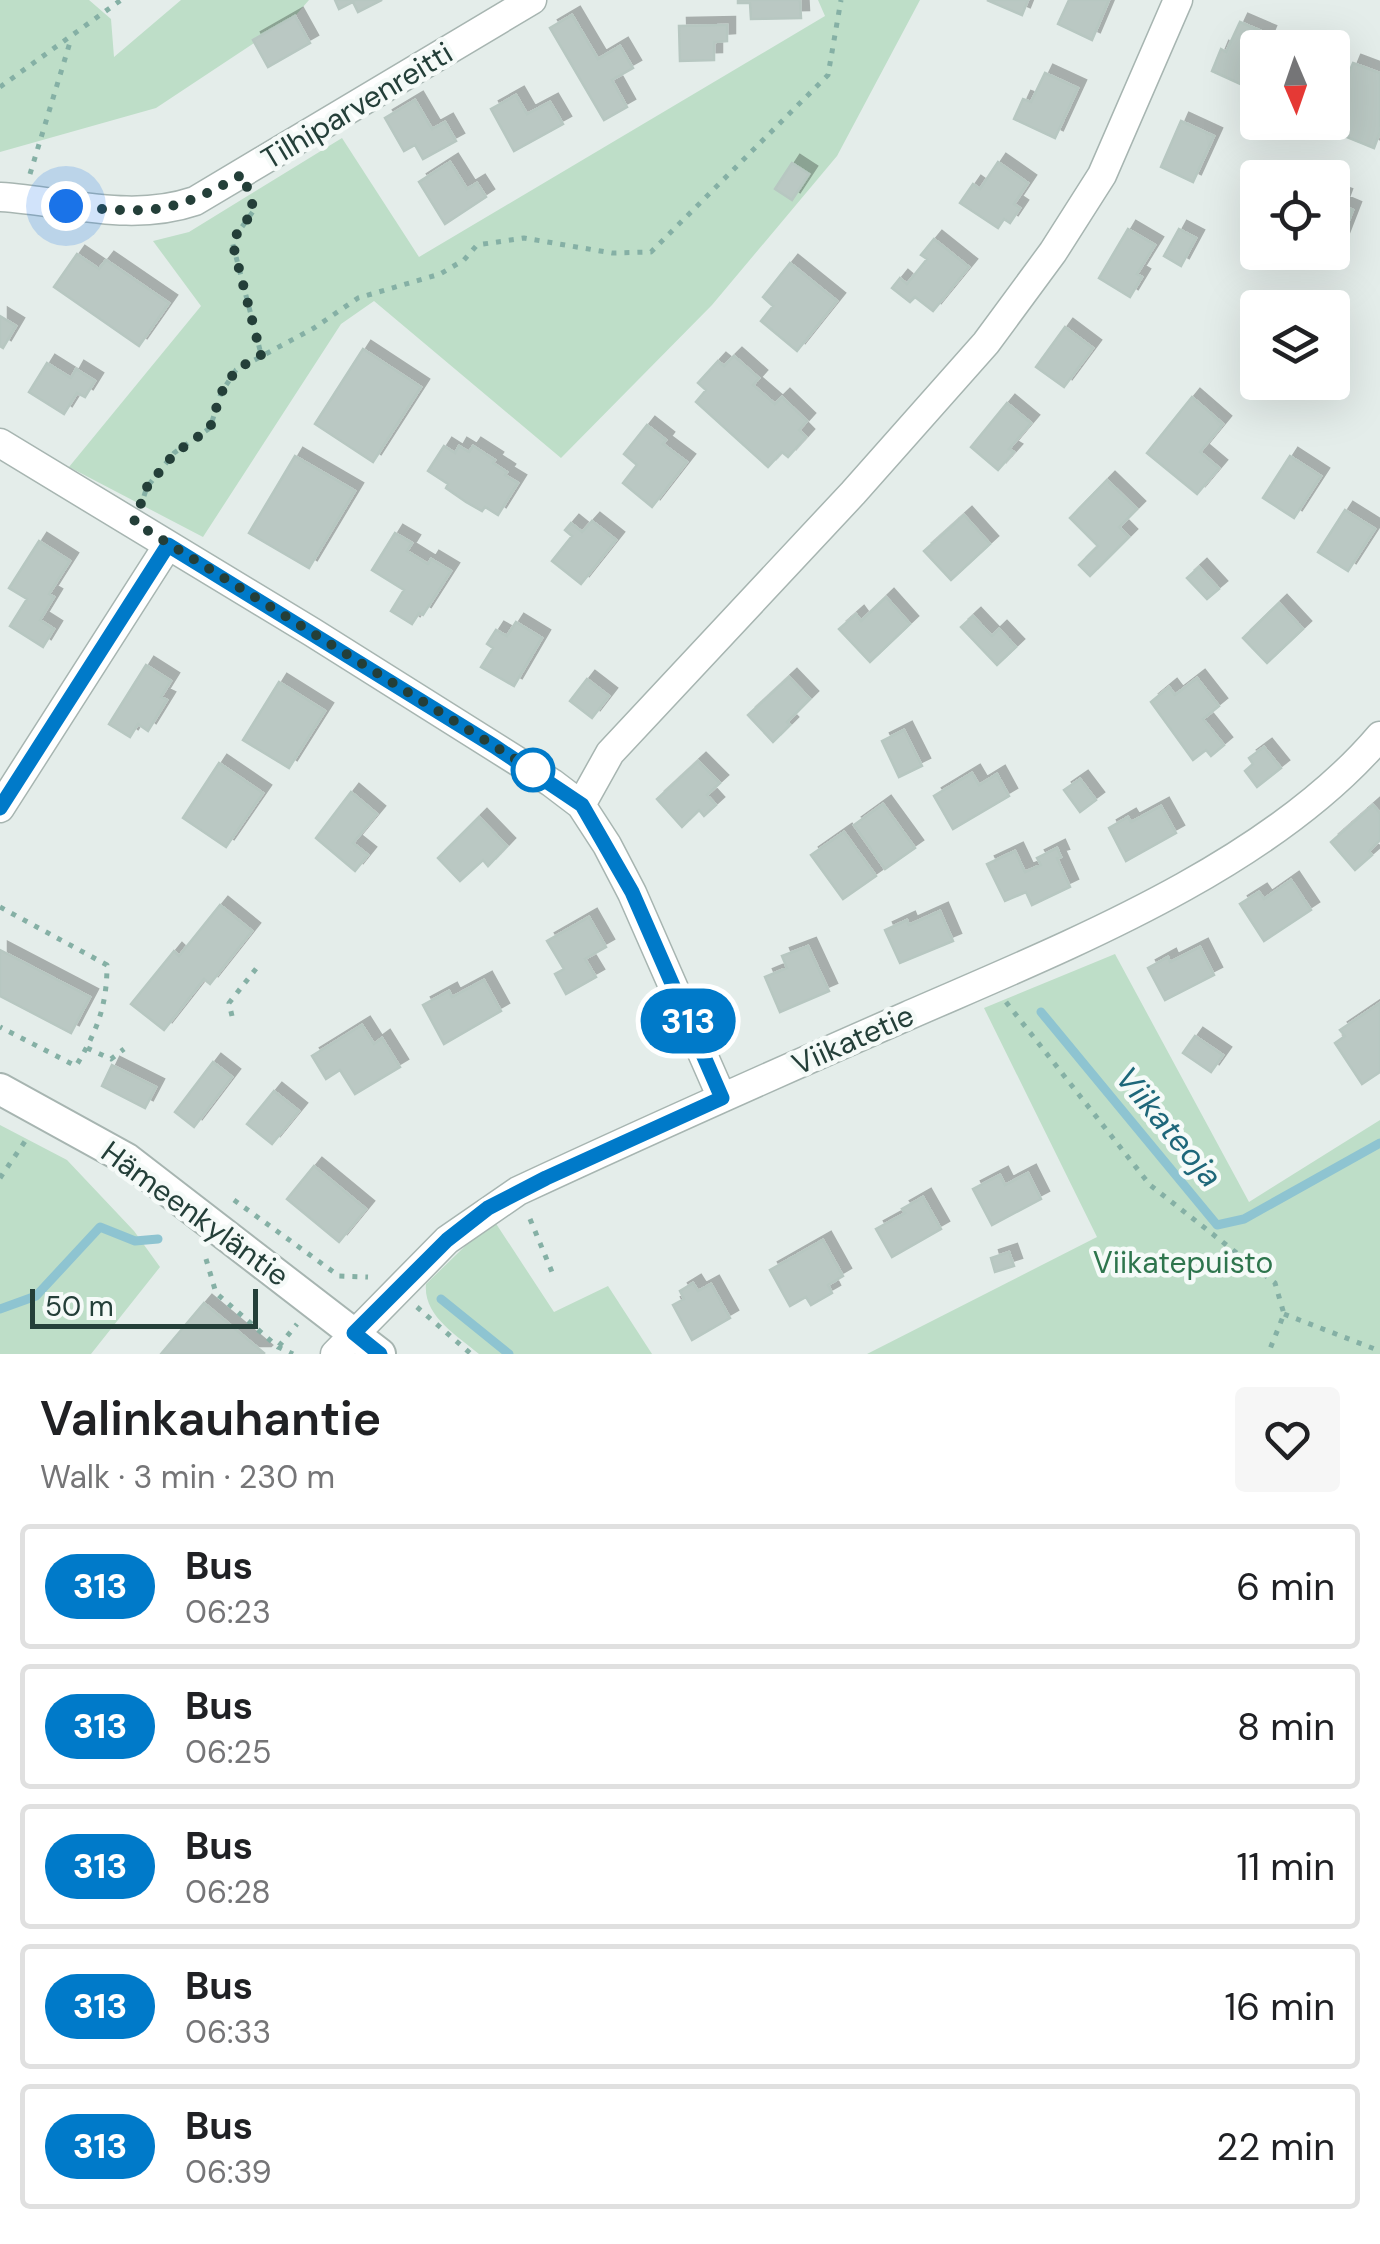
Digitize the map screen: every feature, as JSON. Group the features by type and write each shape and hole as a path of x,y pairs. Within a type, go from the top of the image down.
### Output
{"street":[{"name":"Tilhiparvenreitti","path":"10,198 145,212 195,201 532,0"},
{"path":"582,805 610,753 986,343 1053,252 1102,175 1178,0"},
{"path":"0,442 494,746 582,805 632,892 722,1098"},
{"path":"0,808 168,545"},
{"name":"Viikatetie","path":"344,1344 447,1240 518,1191 1076,942 1212,868 1294,815 1362,758 1380,736"},
{"name":"Hämeenkyläntie","path":"0,1090 128,1160 344,1344 380,1354"}],"path":[{"path":"0,87 120,0"},
{"path":"134,522 147,487 174,454 210,428 221,393 236,370 314,328 358,298 440,274 464,260 477,245 524,238 612,252 651,252 828,75 841,0"},
{"path":"10,198 71,38"},
{"path":"243,174 254,210 232,241 261,355"},
{"path":"0,908 107,965 107,988 97,1034 76,1066 0,1027"},
{"path":"232,1016 229,1003 260,965"},
{"path":"989,980 1150,1186 1275,1283 1284,1314 1268,1354"},
{"path":"87,1048 111,1059 124,1049"},
{"path":"0,1178 32,1131"},
{"path":"518,1191 552,1272"},
{"path":"206,1258 216,1294 278,1347 293,1354"},
{"path":"397,1289 471,1354"},
{"path":"1284,1314 1380,1351"}],"green space":[{"path":"0,0 89,0 111,19 114,57 181,0 309,0 295,16 156,108 0,152"},
{"path":"818,0 920,0 837,156 712,305 561,458 374,301 341,324 203,537 69,467 201,306 153,241 189,232 342,138 419,257 825,16"},
{"name":"Viikatepuisto","path":"1115,954 1249,1202 1380,1120 1380,1354 867,1354 1097,1237 984,1008"},
{"path":"0,1125 67,1160 134,1231 160,1267 91,1354 0,1354"},
{"path":"493,1219 554,1312 608,1286 652,1354 479,1354 452,1332 430,1306 426,1284"}],"building":[{"path":"335,0 382,0 358,12 353,2 339,9"},
{"path":"738,0 800,0 801,18 751,19 750,3"},
{"path":"987,0 1028,0 1022,15"},
{"path":"1069,0 1109,0 1092,40 1058,24"},
{"path":"572,15 598,59 620,46 633,68 612,80 627,107 604,120 550,28"},
{"path":"295,16 310,43 268,67 253,40"},
{"path":"1240,22 1259,30 1240,30 1240,84 1212,71 1221,49 1226,52"},
{"path":"727,25 727,41 714,42 714,60 680,61 679,26"},
{"path":"1353,63 1380,73 1380,132 1374,148 1350,138"},
{"path":"1045,73 1078,88 1055,138 1014,119 1023,99 1031,102"},
{"path":"516,95 527,114 550,102 563,124 514,151 491,109"},
{"path":"415,100 432,129 445,122 456,141 423,159 415,145 404,151 385,118"},
{"path":"1181,121 1214,136 1193,182 1161,167"},
{"path":"450,162 467,189 477,183 486,197 445,224 419,182"},
{"path":"998,162 1028,183 1014,204 1020,208 1010,223 1004,219 998,228 960,203 973,184 980,189"},
{"path":"792,163 809,174 792,200 775,189"},
{"path":"1128,229 1155,245 1137,274 1142,277 1130,297 1099,278"},
{"path":"1179,229 1196,238 1181,266 1164,256"},
{"path":"934,239 969,267 933,311 915,297 910,302 892,288 900,278 907,284 927,259 921,255"},
{"path":"77,254 99,269 106,260 169,303 139,346 54,287"},
{"path":"790,263 837,301 797,351 761,321 773,306 763,297"},
{"path":"0,316 16,326 3,348 0,346"},
{"path":"1065,327 1093,348 1064,387 1036,367"},
{"path":"363,349 421,387 373,462 315,424"},
{"path":"734,356 759,378 753,385 775,404 782,397 807,421 799,430 806,437 788,457 782,452 768,467 696,402 706,390 698,383 718,361 724,366"},
{"path":"47,363 71,378 76,369 95,381 85,397 77,393 64,414 29,392"},
{"path":"1192,397 1223,424 1200,452 1219,468 1197,494 1147,453"},
{"path":"1007,403 1031,423 1009,449 1014,452 998,470 971,447"},
{"path":"647,425 666,440 663,444 687,462 652,507 623,483 637,465 624,454"},
{"path":"444,446 455,453 459,446 469,452 473,446 495,460 493,463 507,472 505,475 518,483 498,515 466,502 428,471"},
{"path":"295,456 355,491 309,568 249,533"},
{"path":"1290,456 1321,476 1294,518 1263,498"},
{"path":"1107,480 1137,509 1119,527 1129,537 1090,576 1079,565 1098,546 1070,518"},
{"path":"1345,510 1375,529 1348,571 1318,552"},
{"path":"964,515 990,544 951,580 924,551"},
{"path":"592,521 616,540 581,584 552,561 572,536 565,530 571,523 582,532"},
{"path":"395,533 412,543 407,551 428,564 431,559 451,571 423,615 419,613 412,624 391,611 404,590 372,570"},
{"path":"39,541 70,561 49,594 54,597 40,620 54,629 43,647 10,626 27,599 9,588"},
{"path":"1199,567 1219,589 1207,599 1187,578"},
{"path":"886,597 910,624 870,662 839,629 856,614 861,621"},
{"path":"1279,603 1303,629 1267,663 1243,638"},
{"path":"973,616 992,636 999,629 1016,647 997,665 961,627"},
{"path":"516,622 542,638 514,686 481,667 493,648 487,644 496,630 507,636"},
{"path":"146,665 171,681 161,697 167,700 148,731 138,724 130,737 109,724"},
{"path":"789,677 810,699 773,742 748,715"},
{"path":"1197,678 1219,706 1203,719 1224,745 1211,756 1206,750 1193,760 1151,702 1169,687 1175,695"},
{"path":"587,679 609,696 592,718 570,701"},
{"path":"279,682 325,711 289,768 243,740"},
{"path":"904,730 922,766 899,777 882,741"},
{"path":"1264,747 1281,768 1257,787 1245,771 1253,764 1249,758"},
{"path":"698,761 720,783 707,795 716,805 704,816 699,810 682,827 657,799"},
{"path":"219,763 263,793 226,847 183,818"},
{"path":"972,773 979,785 997,774 1009,796 953,829 934,796"},
{"path":"1080,779 1096,800 1080,812 1064,790"},
{"path":"351,792 377,814 353,843 368,855 355,871 316,838"},
{"path":"883,804 915,848 885,869 854,825"},
{"path":"1373,805 1380,813 1380,840 1369,851 1372,855 1355,870 1331,842"},
{"path":"1161,806 1176,833 1126,861 1109,828 1128,817 1131,822"},
{"path":"479,817 507,846 488,866 483,860 460,881 438,858"},
{"path":"844,832 876,876 843,899 811,855"},
{"path":"1057,848 1061,857 1057,858 1070,887 1032,905 1026,892 1005,901 987,864 1015,851 1025,872 1041,865 1037,858"},
{"path":"1291,880 1311,910 1264,941 1240,904 1259,892 1264,899"},
{"path":"220,905 252,931 210,984 204,979 164,1030 131,1004 174,951 179,956"},
{"path":"940,911 953,941 900,963 885,930 907,920 909,925"},
{"path":"589,917 606,947 585,959 596,977 566,994 555,974 564,969 547,941"},
{"path":"808,946 829,991 780,1012 765,977 787,968 782,956"},
{"path":"1200,947 1214,975 1165,1000 1148,968"},
{"path":"0,950 90,997 71,1033 0,996"},
{"path":"484,980 501,1011 444,1044 423,1005 449,991 452,997"},
{"path":"1380,1003 1380,1072 1362,1084 1335,1043 1345,1036 1340,1030"},
{"path":"362,1025 374,1044 382,1038 400,1067 355,1094 340,1070 326,1079 312,1056"},
{"path":"1195,1036 1223,1055 1211,1072 1183,1053"},
{"path":"213,1062 232,1077 194,1127 175,1112"},
{"path":"112,1065 156,1087 145,1108 102,1086"},
{"path":"274,1091 299,1111 272,1144 247,1124"},
{"path":"314,1166 366,1209 339,1242 287,1199"},
{"path":"1028,1173 1041,1199 992,1225 973,1189 1000,1175 1005,1185"},
{"path":"923,1197 941,1229 892,1257 876,1229 905,1213 902,1209"},
{"path":"823,1240 843,1276 828,1285 832,1293 811,1305 806,1297 790,1306 770,1270"},
{"path":"1009,1252 1014,1266 995,1272 991,1258"},
{"path":"693,1283 698,1291 711,1284 730,1318 692,1340 673,1305 684,1299 680,1291"},
{"path":"204,1303 264,1353 161,1354"}],"waterway":[{"name":"Viikateoja","path":"1041,1012 1217,1225 1244,1219 1380,1143"},
{"path":"0,1309 36,1296 100,1227 135,1241 158,1239"},
{"path":"441,1299 509,1354"}],"bus line":[{"name":"313","path":"0,808 168,545 494,746 582,805 632,892 722,1098 488,1208 447,1240 354,1333 380,1354"}],"route":[{"path":"66,206 145,212 174,208 195,201 243,174 254,210 232,241 261,355 236,370 221,393 210,428 174,454 147,487 134,522 533,770"}]}
